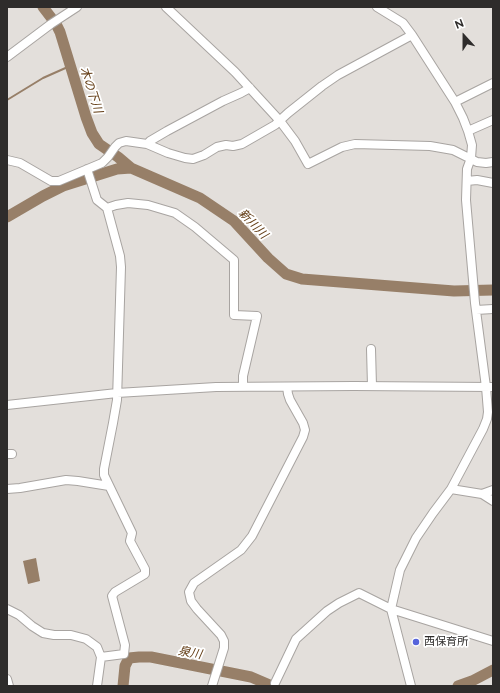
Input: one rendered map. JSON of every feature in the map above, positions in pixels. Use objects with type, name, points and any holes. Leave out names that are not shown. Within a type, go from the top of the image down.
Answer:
[{"type":"street","points":[[7,57],[77,7]]},
{"type":"street","points":[[166,7],[236,72],[280,121],[295,141],[308,164],[342,147],[355,144],[430,146],[453,150],[477,162],[493,162]]},
{"type":"street","points":[[377,7],[404,23],[455,102],[468,131],[472,145],[471,158],[467,170],[466,200],[472,276],[475,307],[490,387],[487,419],[483,429],[451,489],[416,538],[400,570],[391,609],[411,686]]},
{"type":"street","points":[[7,160],[20,164],[51,181],[59,181],[88,171],[102,163],[114,147],[119,143],[126,141],[147,144],[168,153],[194,159],[217,147],[242,144],[275,125],[322,86],[338,75],[412,35]]},
{"type":"street","points":[[455,102],[493,83]]},
{"type":"street","points":[[147,144],[167,131],[250,88]]},
{"type":"street","points":[[468,131],[493,120]]},
{"type":"street","points":[[88,171],[97,200],[107,208],[120,256],[121,267],[117,400],[104,476],[132,534],[130,541],[145,569],[145,574],[115,592],[112,596],[125,646],[124,654],[101,657]]},
{"type":"street","points":[[467,181],[477,180],[493,183]]},
{"type":"street","points":[[107,208],[128,203],[148,204],[175,213],[195,227],[234,260],[234,315],[257,316],[243,387]]},
{"type":"street","points":[[475,307],[493,309]]},
{"type":"street","points":[[371,349],[372,386]]},
{"type":"street","points":[[7,405],[117,393],[216,387],[490,387]]},
{"type":"street","points":[[212,686],[224,648],[224,641],[221,634],[191,602],[189,592],[194,583],[241,550],[252,536],[303,438],[305,430],[303,423],[290,400],[288,387]]},
{"type":"street","points":[[7,489],[66,480],[109,486]]},
{"type":"street","points":[[451,489],[482,494],[493,501]]},
{"type":"street","points":[[482,494],[493,490]]},
{"type":"street","points":[[275,683],[296,640],[327,611],[359,593],[391,609],[493,641]]},
{"type":"street","points":[[7,609],[19,615],[43,633],[54,635],[71,635],[86,639],[97,647],[101,657],[97,686]]},
{"type":"street","points":[[7,679],[9,686]]},
{"type":"shaded area","points":[[36,558],[40,581],[28,584],[23,561]]},
{"type":"waterway","name":"木の下川","points":[[43,7],[60,32],[92,133],[99,144],[131,168]]},
{"type":"waterway","points":[[7,100],[43,78],[70,66]]},
{"type":"waterway","name":"新川川","points":[[7,217],[63,186],[117,169],[131,168],[200,198],[234,221],[268,258],[286,274],[302,279],[454,291],[493,290]]},
{"type":"waterway","name":"泉川","points":[[123,686],[125,666],[129,658],[139,657],[151,657],[251,677],[272,686]]},
{"type":"waterway","name":"泉川","points":[[458,686],[472,681],[493,670]]},
{"type":"place","name":"西保育所","points":[[416,642]]}]
